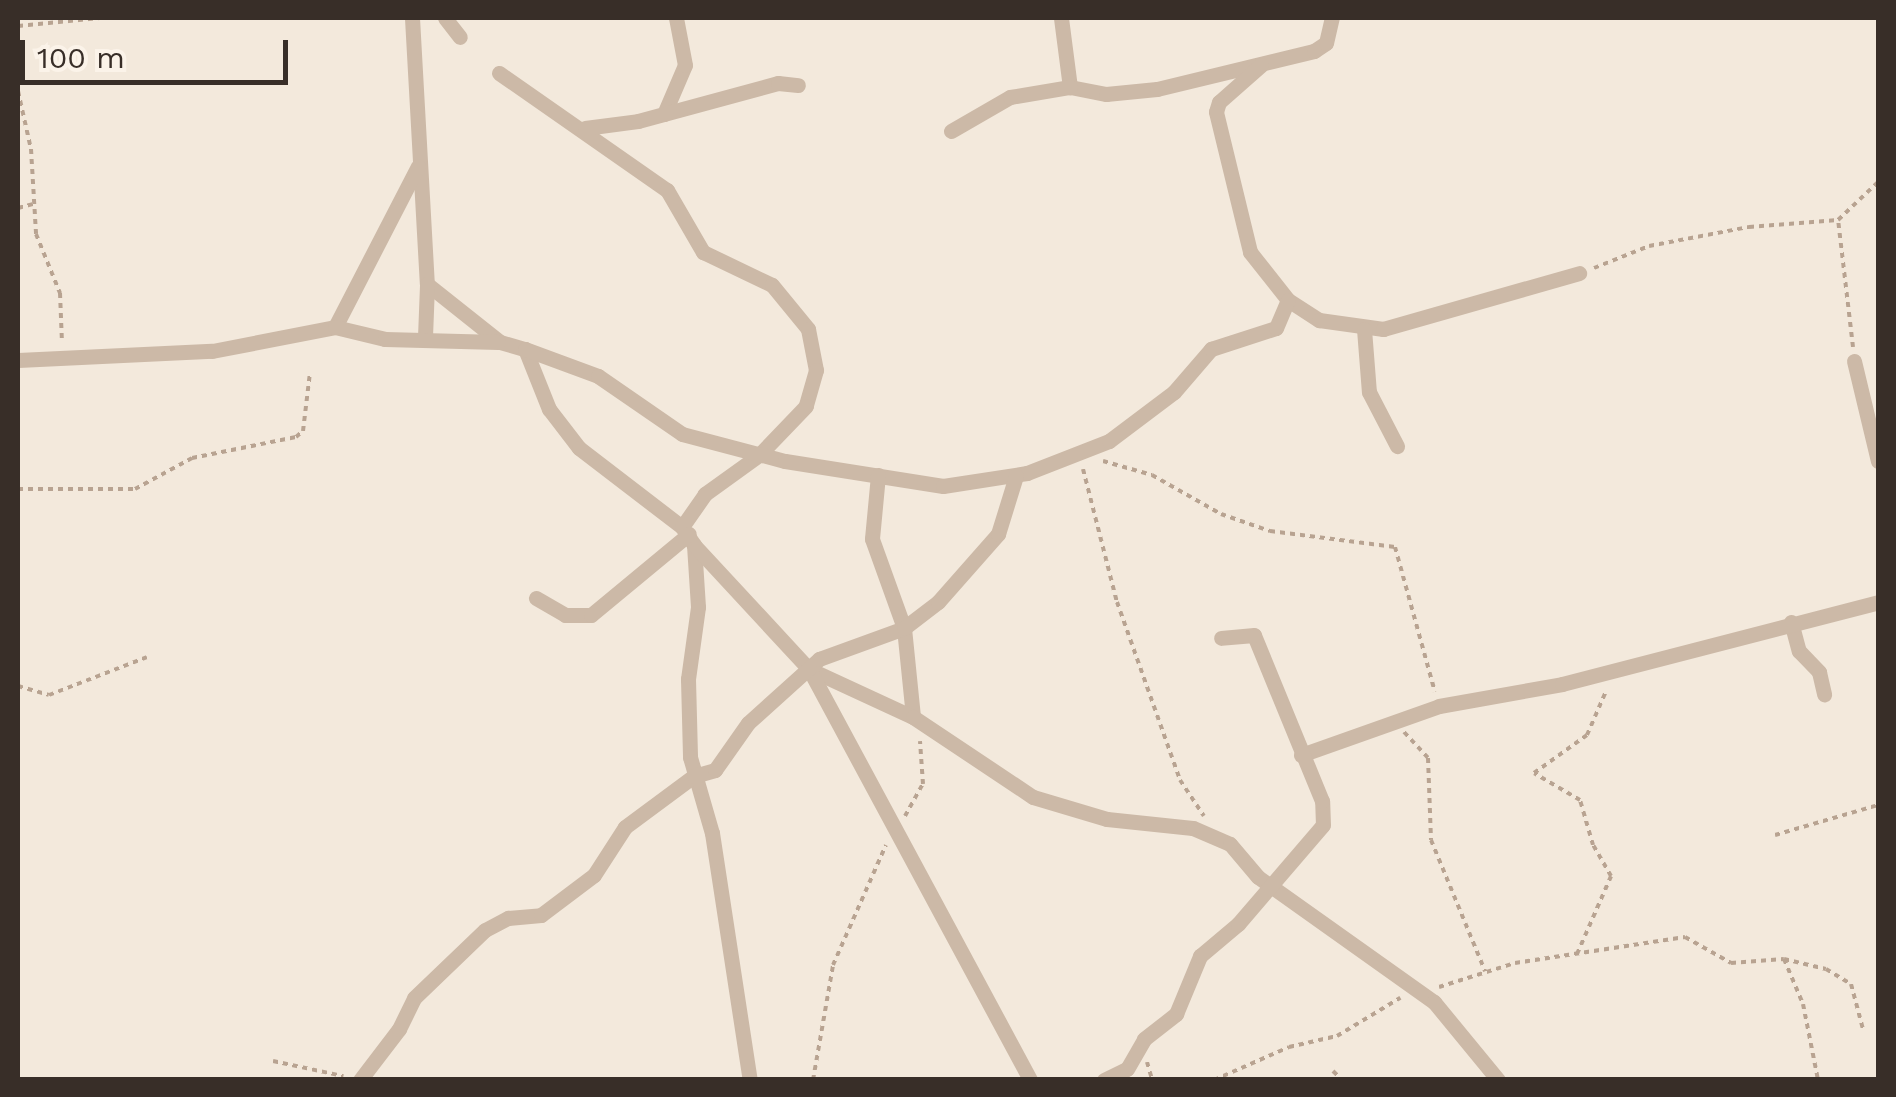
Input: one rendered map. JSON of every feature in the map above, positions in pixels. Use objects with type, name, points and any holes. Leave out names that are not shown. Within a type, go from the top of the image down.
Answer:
[{"type":"street","points":[[412,18],[427,284],[425,337]]},
{"type":"street","points":[[445,18],[460,37]]},
{"type":"street","points":[[664,114],[686,65],[676,18]]},
{"type":"street","points":[[1061,18],[1070,87]]},
{"type":"street","points":[[952,131],[1010,97],[1070,87],[1124,94],[1314,51],[1326,42],[1332,18]]},
{"type":"street","points":[[1261,65],[1219,102],[1216,112],[1250,252],[1288,300],[1319,320],[1364,328],[1403,326],[1579,273]]},
{"type":"street","points":[[499,74],[585,128],[667,190],[703,252],[772,286],[808,329],[814,387],[790,426],[705,494],[688,535],[591,615],[565,615],[536,598]]},
{"type":"street","points":[[585,128],[664,114],[760,87],[798,85]]},
{"type":"street","points":[[335,327],[420,162]]},
{"type":"street","points":[[427,284],[500,342]]},
{"type":"street","points":[[18,360],[61,362],[212,352],[335,327],[384,339],[425,337],[500,342],[598,376],[682,434],[758,455],[943,486],[1016,476],[1078,456],[1163,402],[1211,349],[1276,328],[1288,300]]},
{"type":"street","points":[[1364,328],[1369,392],[1397,446]]},
{"type":"street","points":[[525,349],[549,409],[579,448],[688,535],[809,669],[898,828],[1030,1080]]},
{"type":"street","points":[[1854,360],[1878,461]]},
{"type":"street","points":[[878,475],[872,539],[904,628],[912,717]]},
{"type":"street","points":[[360,1080],[400,1029],[414,998],[485,930],[508,918],[540,915],[594,876],[625,827],[694,776],[715,770],[748,723],[809,669],[904,628],[938,602],[998,534],[1016,476]]},
{"type":"street","points":[[688,535],[698,606],[686,712],[694,776],[712,833],[750,1080]]},
{"type":"street","points":[[1301,754],[1439,706],[1611,672],[1878,602]]},
{"type":"street","points":[[1791,622],[1799,652],[1818,672],[1824,694]]},
{"type":"street","points":[[1104,1080],[1127,1069],[1144,1039],[1176,1014],[1200,956],[1323,825],[1322,801],[1254,635],[1221,638]]},
{"type":"street","points":[[809,669],[912,717],[1045,802],[1217,837],[1269,886],[1446,1013],[1498,1080]]},
{"type":"path","points":[[18,26],[100,18]]},
{"type":"path","points":[[18,91],[31,149],[38,243],[50,256],[60,294],[61,362]]},
{"type":"path","points":[[1579,273],[1650,246],[1749,227],[1838,220],[1878,182]]},
{"type":"path","points":[[18,208],[33,204]]},
{"type":"path","points":[[1838,220],[1854,360]]},
{"type":"path","points":[[18,489],[135,489],[192,458],[296,436],[304,431],[310,372]]},
{"type":"path","points":[[1078,456],[1102,528],[1112,584],[1174,765],[1217,837]]},
{"type":"path","points":[[1105,462],[1152,475],[1221,514],[1270,531],[1395,547],[1439,706]]},
{"type":"path","points":[[18,686],[49,695],[147,656]]},
{"type":"path","points":[[1577,954],[1611,876],[1580,800],[1534,772],[1588,735],[1611,672]]},
{"type":"path","points":[[812,1080],[832,965],[898,828],[917,800],[925,770],[912,717]]},
{"type":"path","points":[[1402,718],[1406,737],[1428,758],[1431,840],[1485,972]]},
{"type":"path","points":[[1776,835],[1878,806]]},
{"type":"path","points":[[1214,1080],[1289,1048],[1337,1036],[1416,991],[1485,972],[1681,937],[1731,963],[1784,959],[1848,981],[1862,1029]]},
{"type":"path","points":[[1784,959],[1803,1004],[1818,1080]]},
{"type":"path","points":[[272,1061],[352,1080]]},
{"type":"path","points":[[1334,1072],[1342,1080]]}]
